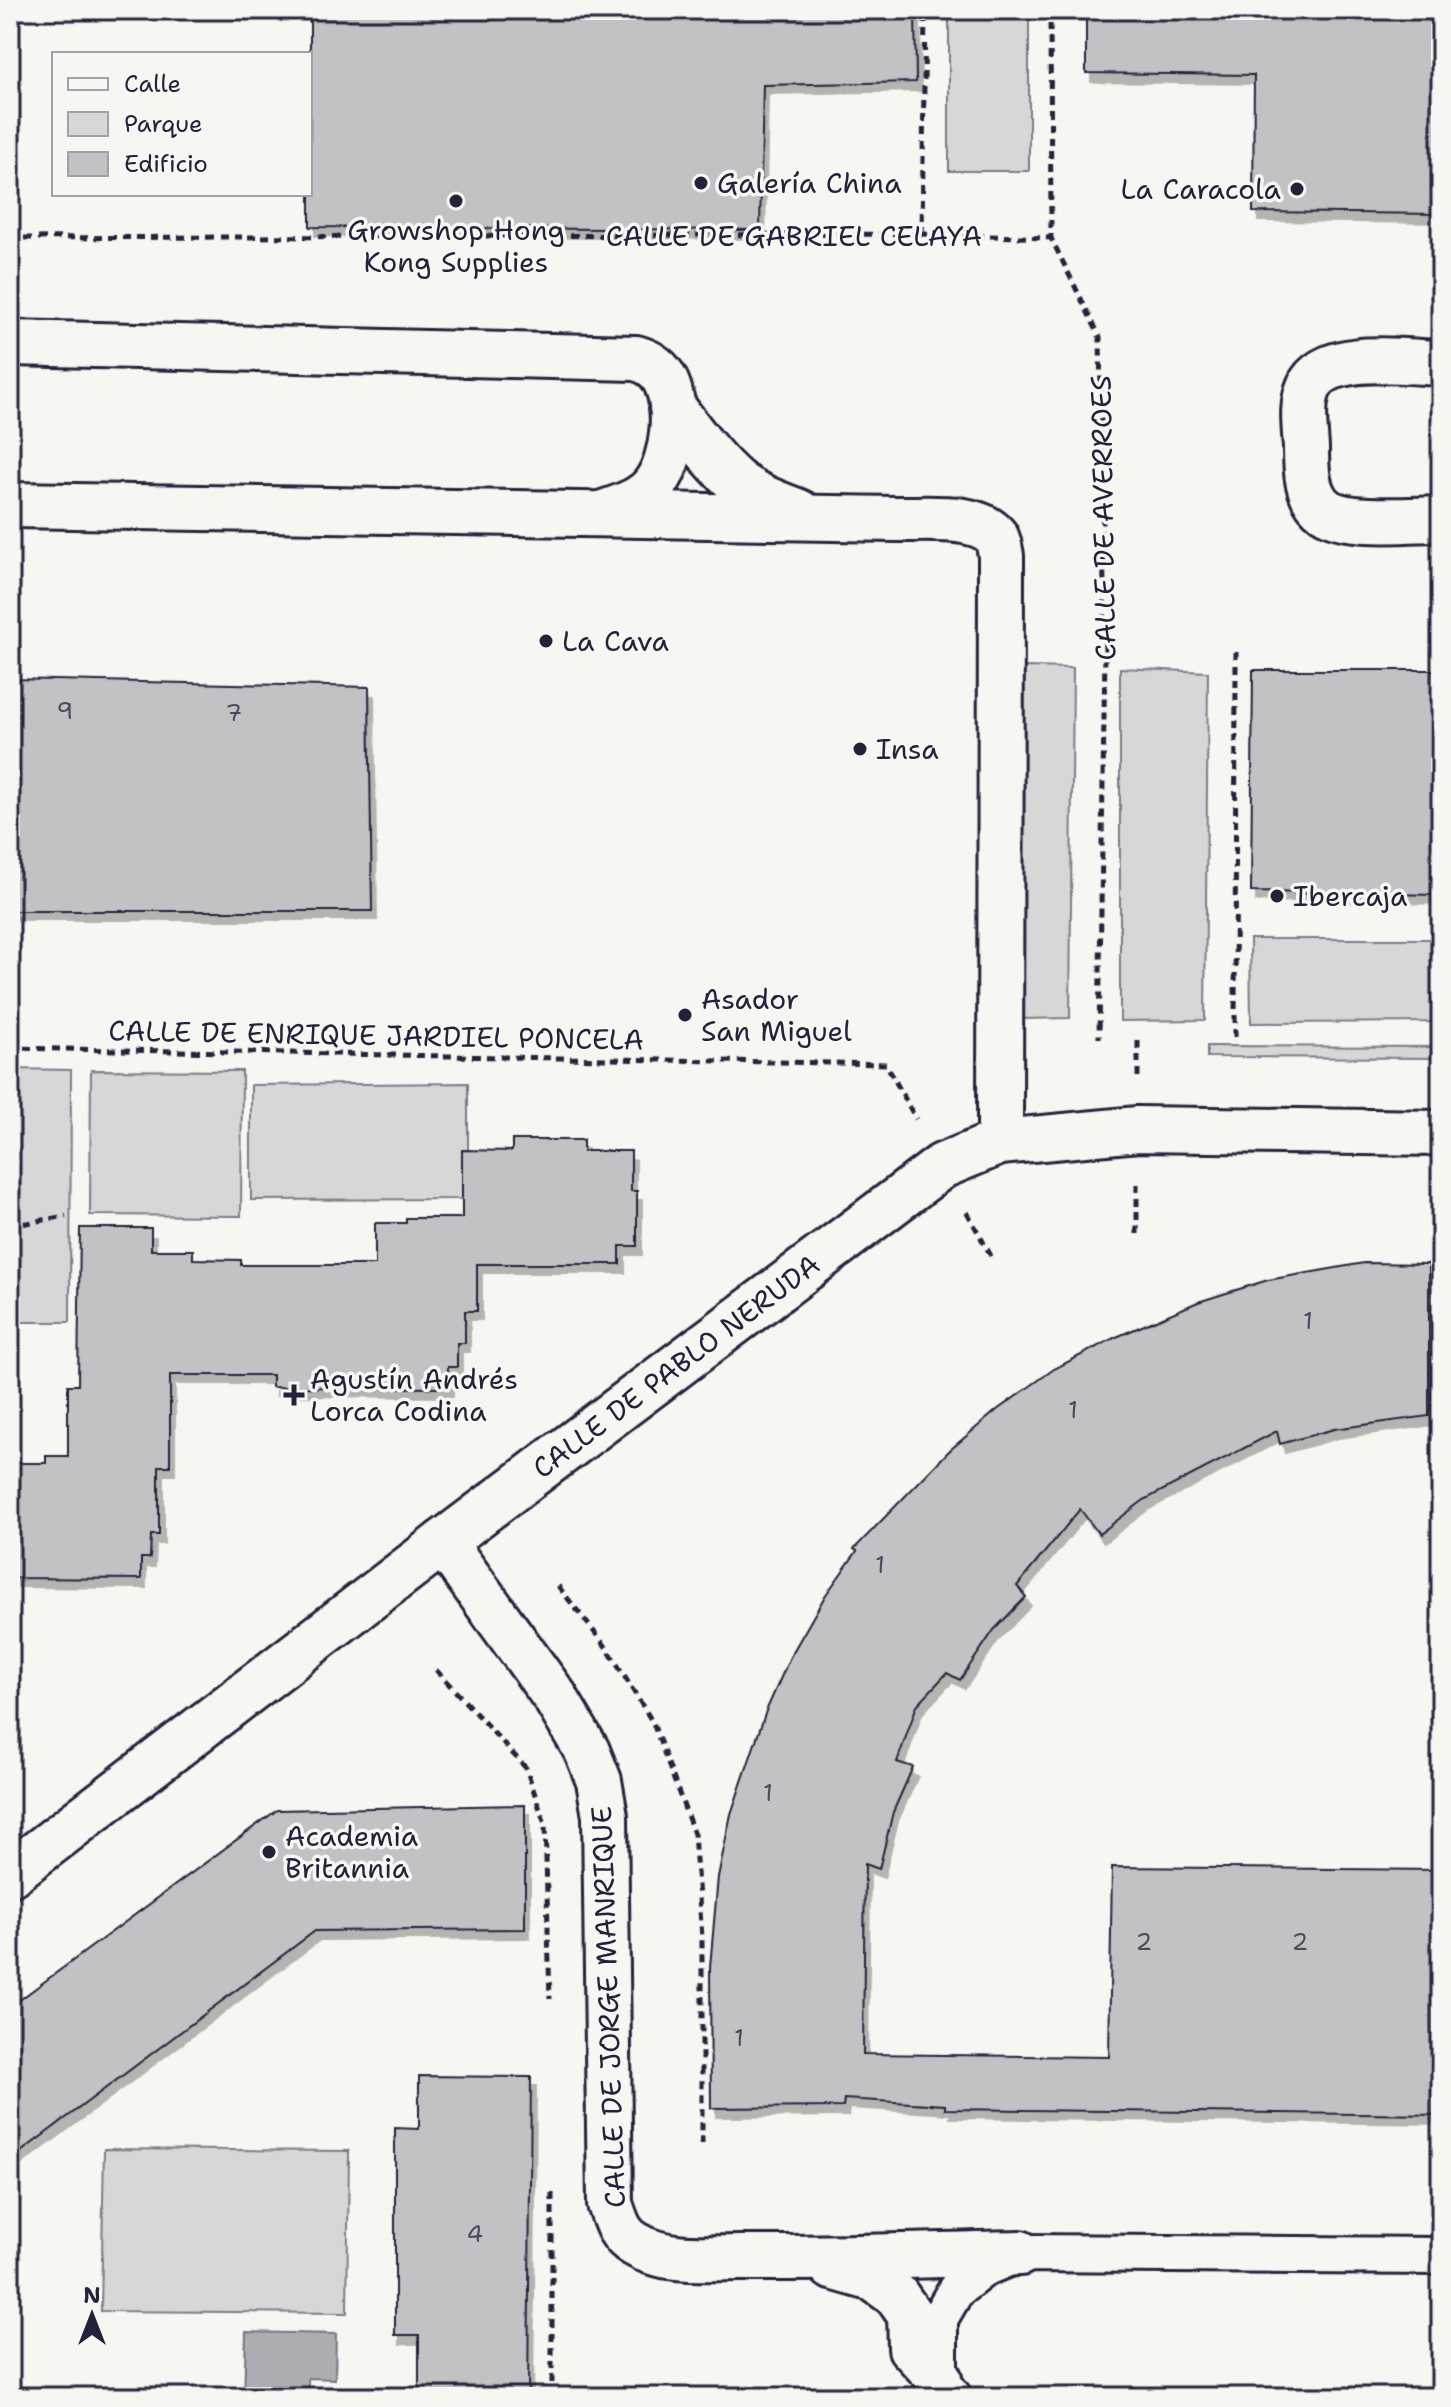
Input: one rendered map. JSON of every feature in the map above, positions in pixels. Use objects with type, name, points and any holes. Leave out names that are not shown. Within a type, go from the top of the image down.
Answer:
[{"type":"street","points":[[10,343],[636,358],[650,362],[662,374],[672,406],[713,458],[739,483],[812,518]]},
{"type":"street","points":[[1441,363],[1344,361],[1323,369],[1309,386],[1305,410],[1306,475],[1312,494],[1324,509],[1355,518],[1441,519]]},
{"type":"street","points":[[595,516],[637,500],[655,485],[665,465],[672,406]]},
{"type":"street","points":[[10,505],[968,521],[984,526],[997,539],[1001,556],[1000,1142]]},
{"type":"street","name":"CALLE DE PABLO NERUDA","points":[[10,1874],[443,1542],[942,1166],[1000,1142],[1138,1129],[1441,1133]]},
{"type":"street","name":"CALLE DE JORGE MANRIQUE","points":[[443,1542],[555,1697],[587,1751],[599,1781],[605,1816],[610,2204],[619,2232],[635,2245],[659,2254],[803,2258]]},
{"type":"street","points":[[803,2258],[1020,2253]]},
{"type":"street","points":[[803,2258],[874,2279],[896,2295],[910,2315],[911,2348],[946,2388]]},
{"type":"lane","points":[[946,2388],[939,2319],[956,2290],[984,2268],[1020,2253],[1441,2256]]},
{"type":"path","points":[[922,234],[925,10]]},
{"type":"path","name":"CALLE DE AVERROES","points":[[1050,10],[1051,238],[1100,337],[1105,652],[1099,1038]]},
{"type":"path","name":"CALLE DE GABRIEL CELAYA","points":[[10,238],[922,234],[1051,238]]},
{"type":"path","points":[[1235,1037],[1236,652]]},
{"type":"path","name":"CALLE DE ENRIQUE JARDIEL PONCELA","points":[[10,1048],[886,1064]]},
{"type":"path","points":[[10,1226],[66,1216]]},
{"type":"path","points":[[558,1586],[607,1648],[653,1723],[694,1834],[702,1937],[702,2144]]},
{"type":"path","name":"CALLE DE JORGE MANRIQUE","points":[[436,1670],[526,1768],[545,1824],[550,2007]]},
{"type":"path","points":[[552,2178],[552,2397]]},
{"type":"green space","points":[[949,10],[1029,10],[1029,171],[949,171]]},
{"type":"green space","points":[[1023,667],[1073,668],[1070,1018],[1021,1019]]},
{"type":"green space","points":[[1120,668],[1208,672],[1205,1020],[1120,1021]]},
{"type":"green space","points":[[1250,939],[1441,939],[1441,1022],[1251,1023]]},
{"type":"green space","points":[[1207,1046],[1441,1047],[1441,1058],[1207,1057]]},
{"type":"green space","points":[[10,1069],[71,1070],[70,1322],[10,1322]]},
{"type":"green space","points":[[91,1070],[242,1071],[241,1216],[90,1215]]},
{"type":"green space","points":[[468,1083],[468,1199],[251,1200],[251,1085]]},
{"type":"green space","points":[[104,2149],[349,2151],[347,2313],[101,2311]]},
{"type":"shaded area","points":[[246,2332],[336,2334],[335,2379],[308,2378],[308,2397],[244,2397]]},
{"type":"building","points":[[310,10],[915,10],[916,82],[763,85],[760,230],[310,227]]},
{"type":"building","points":[[1086,10],[1441,10],[1441,214],[1253,212],[1254,75],[1086,73]]},
{"type":"building","points":[[1253,670],[1441,670],[1441,895],[1251,892]]},
{"type":"building","points":[[10,679],[369,687],[372,911],[10,911]]},
{"type":"building","points":[[512,1140],[583,1140],[583,1151],[631,1151],[631,1191],[637,1191],[637,1246],[620,1246],[620,1264],[477,1264],[477,1311],[465,1311],[465,1343],[457,1343],[457,1367],[448,1367],[448,1388],[272,1387],[272,1375],[170,1375],[170,1466],[159,1466],[159,1535],[151,1535],[150,1558],[141,1558],[141,1579],[10,1578],[10,1463],[46,1463],[46,1456],[68,1456],[68,1385],[78,1385],[80,1228],[151,1228],[151,1250],[193,1250],[193,1259],[241,1260],[241,1265],[375,1265],[375,1223],[406,1223],[406,1218],[462,1218],[462,1150],[512,1151]]},
{"type":"building","points":[[1364,1263],[1429,1264],[1429,1416],[1334,1429],[1280,1444],[1277,1431],[1144,1500],[1099,1534],[1080,1509],[1017,1586],[1026,1597],[994,1630],[960,1680],[947,1673],[917,1705],[897,1762],[913,1767],[893,1812],[879,1869],[865,1864],[863,2054],[1109,2057],[1112,1867],[1441,1870],[1441,2115],[945,2109],[945,2105],[844,2099],[843,2107],[711,2108],[710,1967],[718,1877],[731,1814],[766,1711],[790,1657],[825,1596],[857,1551],[854,1549],[950,1450],[997,1410],[1054,1369],[1114,1338],[1198,1302],[1268,1280]]},
{"type":"building","points":[[525,1805],[525,1929],[315,1931],[10,2160],[10,2007],[277,1810]]},
{"type":"building","points":[[419,2076],[531,2077],[528,2396],[419,2395],[419,2335],[395,2335],[395,2128],[419,2129]]},
{"type":"place","name":"Galería China","points":[[701,183]]},
{"type":"place","name":"La Caracola","points":[[1297,189]]},
{"type":"place","name":"Growshop Hong Kong Supplies","points":[[456,201]]},
{"type":"place","name":"La Cava","points":[[546,641]]},
{"type":"place","name":"Insa","points":[[860,749]]},
{"type":"place","name":"Ibercaja","points":[[1277,896]]},
{"type":"place","name":"Asador San Miguel","points":[[685,1015]]},
{"type":"place","name":"Agustín Andrés Lorca Codina","points":[[294,1395]]},
{"type":"place","name":"Academia Britannia","points":[[269,1852]]}]
